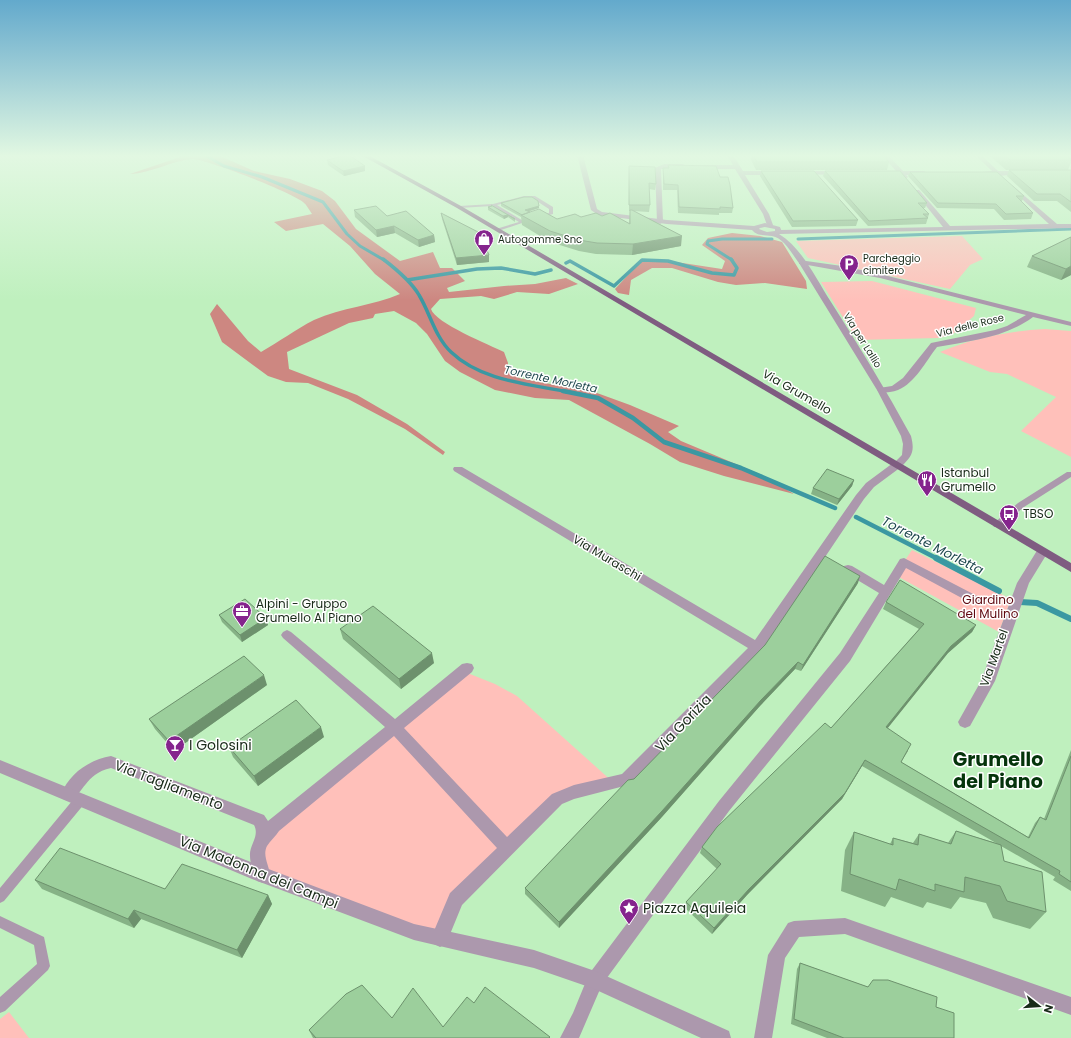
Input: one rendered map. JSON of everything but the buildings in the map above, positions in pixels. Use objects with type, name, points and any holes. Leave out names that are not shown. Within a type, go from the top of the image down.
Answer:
[{"type":"main road","name":"Via Grumello","points":[[452,203],[1071,568]]},
{"type":"street","points":[[592,203],[594,210],[607,216],[660,222],[755,228],[761,225],[770,225],[760,203]]},
{"type":"street","points":[[659,203],[660,222]]},
{"type":"street","points":[[928,203],[949,229]]},
{"type":"street","points":[[1030,203],[1055,226]]},
{"type":"street","points":[[859,223],[866,231]]},
{"type":"street","name":"Via per Lallio","points":[[770,225],[778,228],[776,233],[786,242],[802,262],[882,390],[906,436],[908,444],[907,456],[897,465]]},
{"type":"street","points":[[755,228],[755,230],[760,233],[776,233],[1071,226]]},
{"type":"street","name":"Via delle Rose","points":[[802,262],[880,276],[1071,324]]},
{"type":"street","name":"Via delle Rose","points":[[882,390],[894,388],[899,384],[915,370],[934,345],[1000,331],[1024,321],[1031,315]]},
{"type":"street","name":"Via Gorizia","points":[[440,938],[456,899],[557,799],[568,793],[627,779],[757,647],[860,497],[870,485],[897,465]]},
{"type":"street","name":"Via Muraschi","points":[[458,469],[757,647]]},
{"type":"street","name":"Via Martel","points":[[966,722],[988,682],[1015,599],[1033,563],[1042,552]]},
{"type":"street","points":[[820,554],[885,591]]},
{"type":"street","points":[[568,1038],[579,1019],[595,980],[724,806],[845,657],[904,562],[975,600]]},
{"type":"street","points":[[287,635],[395,727],[507,848]]},
{"type":"street","name":"Via Tagliamento","points":[[263,875],[258,860],[258,850],[263,839],[274,826],[467,668]]},
{"type":"street","name":"Via Tagliamento","points":[[74,797],[90,769],[111,762],[259,820],[264,828],[263,839]]},
{"type":"street","name":"Via Madonna dei Campi","points":[[0,766],[263,875],[414,932],[440,938]]},
{"type":"street","points":[[763,1038],[777,955],[794,929],[845,926],[1071,1006]]},
{"type":"street","points":[[440,938],[534,959],[595,980],[722,1038]]},
{"type":"lane","points":[[459,207],[499,203]]},
{"type":"lane","points":[[537,218],[550,214],[551,208],[544,203]]},
{"type":"lane","points":[[493,205],[523,222]]},
{"type":"lane","points":[[498,230],[530,220]]},
{"type":"lane","points":[[997,525],[1021,505],[1070,474]]},
{"type":"lane","points":[[0,897],[74,797]]},
{"type":"lane","points":[[0,922],[40,941],[44,966],[0,1006]]},
{"type":"green space","points":[[962,236],[983,259],[970,265],[950,289],[808,258],[796,241]]},
{"type":"green space","points":[[872,281],[976,308],[974,316],[953,334],[938,338],[857,340],[821,282]]},
{"type":"green space","points":[[1045,329],[1071,331],[1071,457],[1021,431],[1056,397],[1007,374],[990,372],[940,352],[991,336],[1018,331]]},
{"type":"green space","name":"Giardino del Mulino","points":[[912,550],[1011,599],[999,632],[895,575]]},
{"type":"green space","points":[[460,670],[495,684],[517,696],[614,783],[568,793],[456,899],[440,938],[263,875],[263,839]]},
{"type":"green space","points":[[9,1012],[29,1038],[0,1038],[0,1019]]},
{"type":"shaded area","points":[[304,203],[337,203],[356,229],[400,261],[433,252],[440,268],[452,268],[465,281],[447,288],[449,292],[535,284],[566,278],[578,284],[549,294],[517,292],[494,299],[481,296],[440,299],[431,309],[442,321],[452,327],[504,352],[508,363],[508,371],[519,378],[597,393],[630,405],[679,426],[668,432],[681,441],[762,475],[794,494],[724,476],[680,462],[569,400],[535,398],[495,390],[460,372],[445,361],[427,334],[416,323],[394,311],[375,314],[373,318],[349,323],[287,352],[289,369],[357,395],[407,424],[445,452],[443,455],[405,429],[348,399],[308,383],[286,382],[268,376],[222,342],[210,314],[217,304],[248,341],[261,352],[314,320],[335,312],[400,294],[375,274],[350,246],[323,224],[286,231],[274,222],[312,214]]},
{"type":"shaded area","points":[[732,233],[760,236],[782,242],[806,281],[807,289],[765,283],[736,285],[718,282],[672,268],[652,268],[631,280],[629,295],[618,293],[615,289],[642,260],[663,260],[722,269],[725,261],[702,245],[708,238]]},
{"type":"waterway","name":"Torrente Morletta","points":[[324,203],[347,234],[360,246],[384,260]]},
{"type":"waterway","points":[[798,239],[1071,229]]},
{"type":"waterway","points":[[731,260],[707,244],[708,241],[722,239],[772,239]]},
{"type":"waterway","name":"Torrente Morletta","points":[[383,259],[408,280]]},
{"type":"waterway","points":[[566,263],[570,261],[614,286],[642,260],[668,261],[712,273],[734,275],[737,268],[731,260]]},
{"type":"waterway","points":[[408,280],[477,269],[501,268],[535,274],[551,270]]},
{"type":"waterway","name":"Torrente Morletta","points":[[408,280],[423,302],[433,325],[445,346],[463,362],[476,369],[506,380],[568,392]]},
{"type":"waterway","name":"Torrente Morletta","points":[[563,391],[568,392]]},
{"type":"waterway","name":"Torrente Morletta","points":[[568,392],[598,398],[633,418],[664,442],[741,468],[835,508]]},
{"type":"waterway","name":"Torrente Morletta","points":[[856,517],[938,559]]},
{"type":"waterway","name":"Torrente Morletta","points":[[936,558],[999,591]]},
{"type":"waterway","name":"Torrente Morletta","points":[[1020,602],[1037,603],[1071,619]]},
{"type":"place","name":"Autogomme Snc","points":[[484,256]]},
{"type":"place","name":"Parcheggio cimitero","points":[[849,281]]},
{"type":"place","name":"Istanbul Grumello","points":[[927,497]]},
{"type":"place","name":"TBSO","points":[[1009,531]]},
{"type":"place","name":"Alpini - Gruppo Grumello Al Piano","points":[[242,628]]},
{"type":"place","name":"I Golosini","points":[[175,762]]},
{"type":"place","name":"Piazza Aquileia","points":[[629,925]]},
{"type":"district","name":"Grumello del Piano","points":[[998,770]]}]
